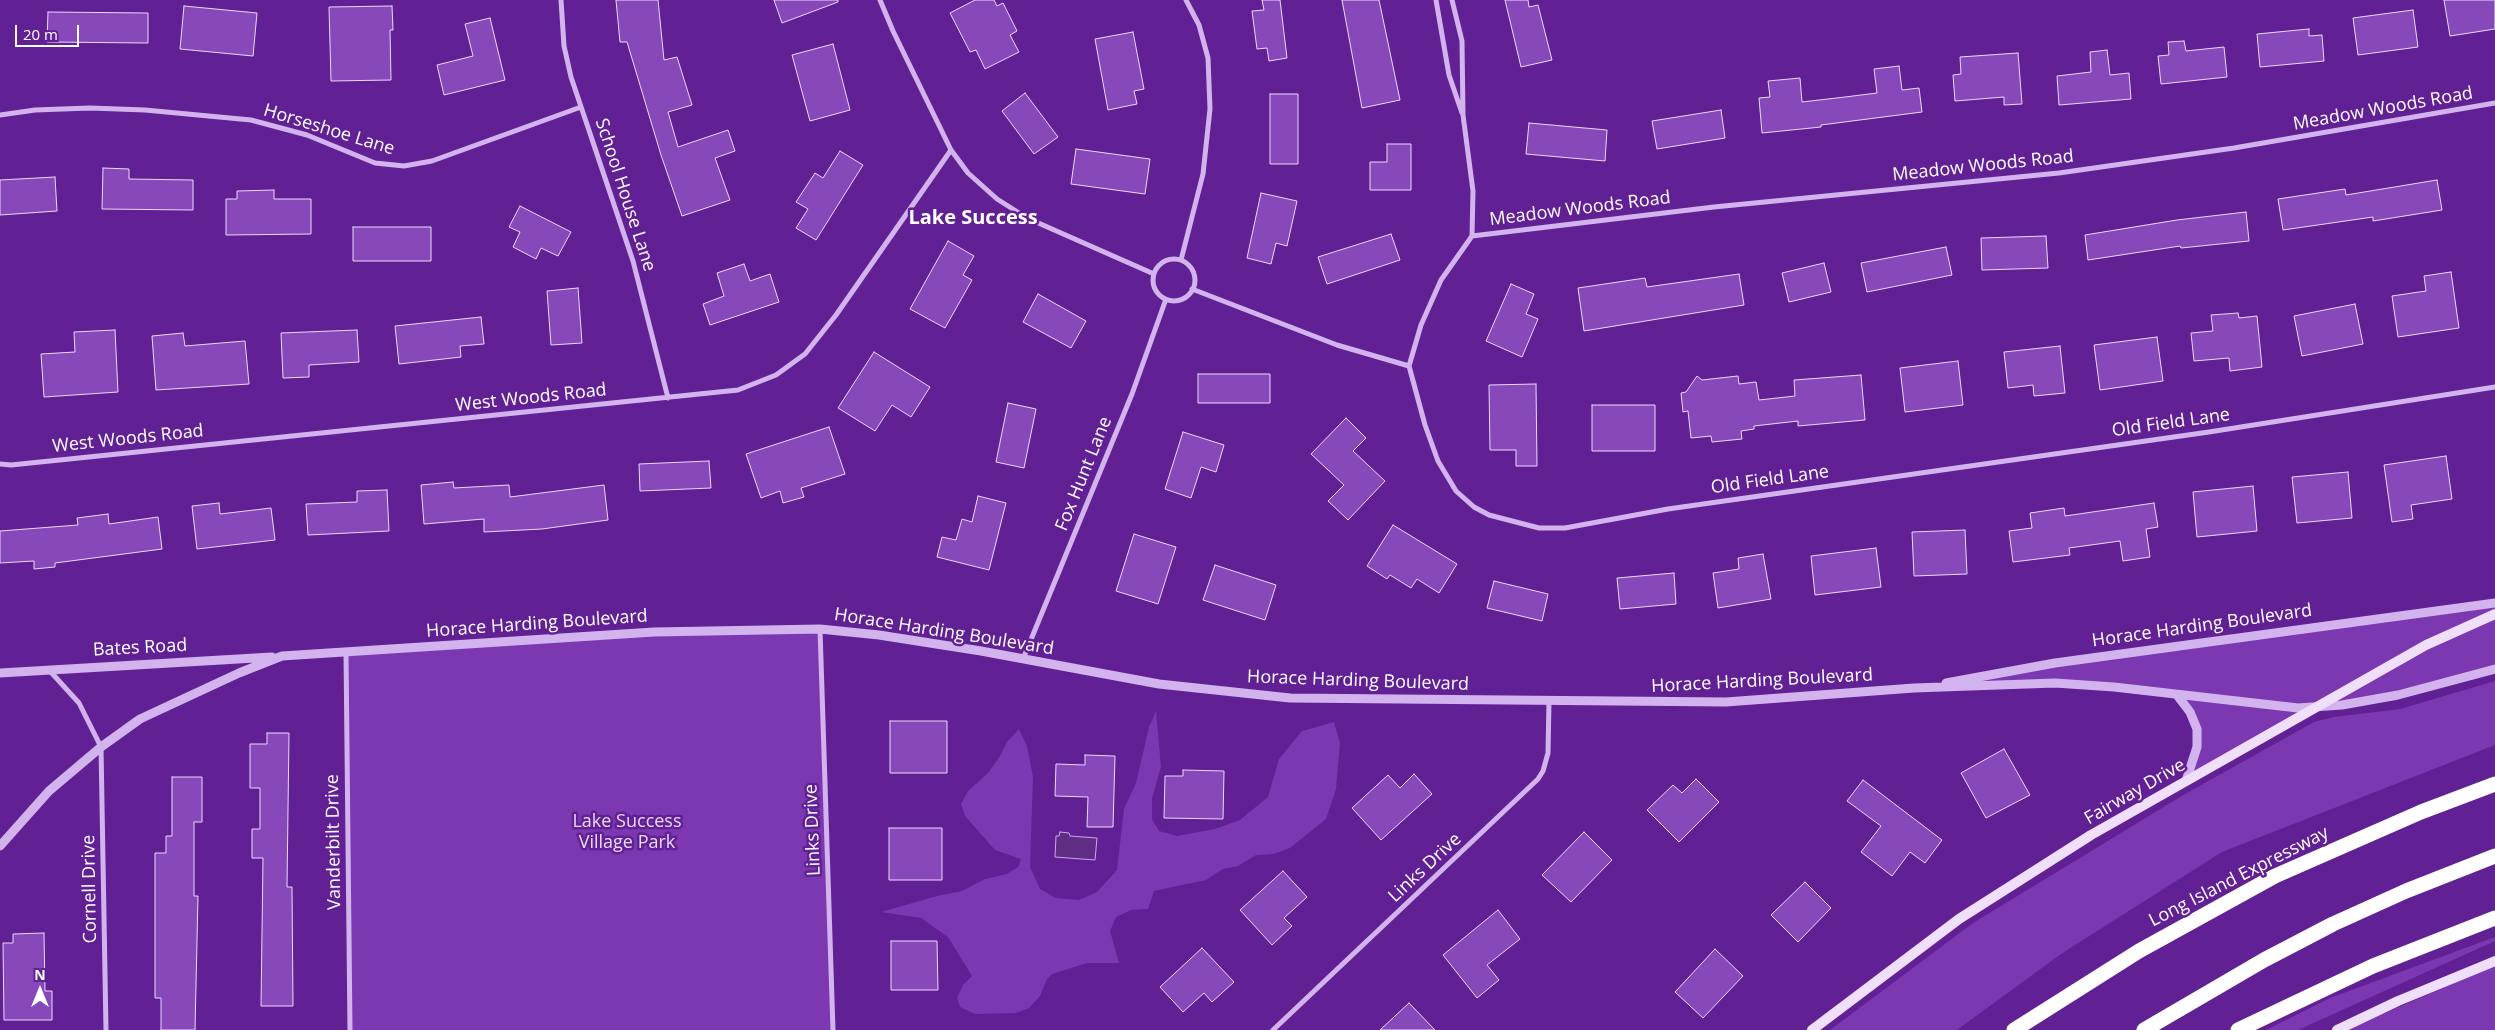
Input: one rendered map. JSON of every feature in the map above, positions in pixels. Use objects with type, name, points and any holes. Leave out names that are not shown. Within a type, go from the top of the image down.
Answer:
[{"type":"highway","name":"Long Island Expressway","points":[[2014,1030],[2139,951],[2275,876],[2412,816],[2495,784]]},
{"type":"highway","points":[[2144,1030],[2264,960],[2334,924],[2406,891],[2495,856]]},
{"type":"highway","points":[[2238,1030],[2373,966],[2495,918]]},
{"type":"main road","name":"Fairway Drive","points":[[1812,1030],[1959,920],[2091,835],[2426,645],[2495,614]]},
{"type":"main road","points":[[2337,1030],[2398,1001],[2495,961]]},
{"type":"street","name":"School House Lane","points":[[561,0],[564,46],[581,106],[633,261],[668,398]]},
{"type":"street","points":[[880,0],[893,32],[951,150],[968,173],[997,199],[1027,218],[1154,274]]},
{"type":"street","points":[[1181,260],[1190,235],[1203,174],[1210,109],[1208,58],[1199,25],[1186,0]]},
{"type":"street","points":[[1436,0],[1448,74],[1463,115]]},
{"type":"street","points":[[1192,289],[1337,345],[1409,366],[1422,324],[1441,280],[1472,236],[1473,191],[1463,115],[1462,41],[1452,0]]},
{"type":"street","name":"Meadow Woods Road","points":[[1472,236],[1714,207],[2059,173],[2234,148],[2495,103]]},
{"type":"street","name":"Horseshoe Lane","points":[[0,114],[35,110],[90,108],[145,110],[251,120],[307,135],[375,163],[404,166],[432,161],[581,106]]},
{"type":"street","name":"West Woods Road","points":[[0,464],[11,465],[738,390],[776,375],[805,354],[836,315],[951,150]]},
{"type":"street","points":[[1175,259],[1181,260],[1192,269],[1195,282],[1184,298],[1178,300],[1166,298],[1161,295],[1154,285],[1154,274],[1162,263],[1175,259]]},
{"type":"street","name":"Fox Hunt Lane","points":[[1023,659],[1132,394],[1166,298]]},
{"type":"street","name":"Old Field Lane","points":[[1409,366],[1430,443],[1442,469],[1456,491],[1474,507],[1489,515],[1522,526],[1546,528],[1565,528],[1651,512],[1833,484],[2199,433],[2495,387]]},
{"type":"street","name":"Horace Harding Boulevard","points":[[1914,688],[2055,663],[2495,603]]},
{"type":"street","name":"Horace Harding Boulevard","points":[[0,846],[49,792],[101,747],[140,718],[231,676],[282,656],[654,632],[820,629],[879,635],[1159,684],[1290,698],[1549,702],[1736,702],[1914,688],[2055,683],[2178,695],[2280,708],[2316,707],[2398,695],[2495,669]]},
{"type":"street","name":"Links Drive","points":[[820,629],[834,1030]]},
{"type":"street","name":"Vanderbilt Drive","points":[[346,653],[350,1030]]},
{"type":"street","name":"Bates Road","points":[[0,673],[282,656]]},
{"type":"street","points":[[48,670],[79,703],[101,747]]},
{"type":"street","points":[[2178,695],[2190,712],[2198,729],[2197,747],[2186,782]]},
{"type":"street","name":"Links Drive","points":[[1273,1030],[1538,779],[1543,771],[1548,753],[1549,702]]},
{"type":"street","name":"Cornell Drive","points":[[101,747],[106,1030]]},
{"type":"green space","points":[[2495,603],[2495,669],[2429,688],[2316,707],[2186,781],[2198,738],[2177,695],[2114,687],[1914,688],[2055,663]]},
{"type":"green space","name":"Lake Success Village Park","points":[[820,629],[833,1030],[350,1030],[346,652],[654,632]]},
{"type":"green space","points":[[2495,681],[2495,745],[2222,852],[2061,954],[1957,1030],[1830,1030],[1973,923],[2185,794],[2314,722],[2334,717],[2400,709]]},
{"type":"green space","points":[[1156,711],[1161,767],[1152,798],[1152,819],[1159,831],[1177,836],[1215,829],[1240,820],[1268,797],[1279,759],[1302,731],[1334,722],[1340,743],[1336,789],[1326,819],[1290,848],[1273,854],[1256,855],[1238,866],[1223,869],[1206,880],[1154,891],[1148,909],[1131,910],[1116,917],[1110,931],[1119,963],[1087,963],[1052,974],[1047,979],[1040,996],[1029,1008],[1016,1013],[975,1014],[960,1007],[957,998],[963,985],[972,976],[948,937],[921,918],[881,912],[962,891],[985,879],[1007,874],[1018,867],[1021,859],[995,850],[965,816],[961,804],[968,791],[988,773],[1007,742],[1019,729],[1027,746],[1033,777],[1030,867],[1040,889],[1056,898],[1079,900],[1097,892],[1117,870],[1124,809],[1136,783],[1149,727]]},
{"type":"green space","points":[[2495,937],[2495,941],[2298,1030],[2266,1030],[2330,998]]},
{"type":"green space","points":[[2495,966],[2495,1030],[2348,1030],[2359,1024]]},
{"type":"shaded area","points":[[1060,832],[1069,833],[1070,836],[1097,838],[1095,860],[1055,857],[1056,836],[1059,836]]},
{"type":"building","points":[[616,0],[658,0],[664,60],[677,57],[692,105],[668,112],[678,147],[728,130],[735,151],[715,158],[730,200],[682,216],[661,155],[627,42],[620,42]]},
{"type":"building","points":[[774,0],[838,0],[838,2],[782,23]]},
{"type":"building","points":[[975,0],[994,0],[997,6],[1003,3],[1017,31],[1010,35],[1019,52],[985,69],[976,50],[970,52],[950,13]]},
{"type":"building","points":[[1262,0],[1280,0],[1287,58],[1269,61],[1267,48],[1257,49],[1252,11],[1264,10]]},
{"type":"building","points":[[1342,0],[1379,0],[1400,100],[1362,108]]},
{"type":"building","points":[[1505,0],[1528,0],[1529,7],[1538,5],[1552,60],[1521,67]]},
{"type":"building","points":[[2444,0],[2495,0],[2495,29],[2450,36]]},
{"type":"building","points":[[184,6],[257,13],[253,56],[180,49]]},
{"type":"building","points":[[392,6],[393,30],[390,30],[391,80],[331,81],[329,7]]},
{"type":"building","points":[[2413,10],[2418,47],[2358,55],[2353,18]]},
{"type":"building","points":[[48,12],[148,13],[148,43],[47,42]]},
{"type":"building","points":[[490,18],[505,80],[444,95],[437,65],[473,56],[465,24]]},
{"type":"building","points":[[2309,29],[2309,36],[2322,35],[2324,61],[2260,67],[2257,34]]},
{"type":"building","points":[[1133,32],[1144,89],[1134,91],[1137,104],[1108,110],[1095,39]]},
{"type":"building","points":[[2184,41],[2186,51],[2224,47],[2227,77],[2161,84],[2158,56],[2169,55],[2168,42]]},
{"type":"building","points":[[833,44],[850,110],[810,121],[792,55]]},
{"type":"building","points":[[2107,50],[2110,75],[2129,73],[2131,99],[2059,105],[2057,76],[2091,72],[2090,52]]},
{"type":"building","points":[[2018,53],[2022,104],[2004,105],[2004,97],[1955,101],[1953,75],[1961,74],[1960,57]]},
{"type":"building","points":[[1899,66],[1902,90],[1919,88],[1922,112],[1821,125],[1821,127],[1762,133],[1759,98],[1770,97],[1768,81],[1800,78],[1802,102],[1877,93],[1874,69]]},
{"type":"building","points":[[1025,93],[1058,137],[1034,154],[1002,111]]},
{"type":"building","points":[[1270,94],[1298,94],[1298,164],[1270,164]]},
{"type":"building","points":[[1721,110],[1725,138],[1657,149],[1652,121]]},
{"type":"building","points":[[1529,123],[1607,130],[1605,161],[1526,154]]},
{"type":"building","points":[[1387,144],[1411,144],[1411,190],[1370,190],[1370,162],[1387,162]]},
{"type":"building","points":[[1076,149],[1150,159],[1145,194],[1071,184]]},
{"type":"building","points":[[840,151],[863,165],[816,240],[796,228],[808,209],[796,202],[815,173],[823,178]]},
{"type":"building","points":[[103,168],[129,169],[129,179],[193,180],[193,210],[102,209]]},
{"type":"building","points":[[55,177],[57,211],[0,215],[0,180]]},
{"type":"building","points":[[2437,180],[2442,210],[2373,221],[2373,217],[2283,230],[2278,199],[2345,189],[2346,195]]},
{"type":"building","points":[[274,190],[274,199],[311,199],[311,234],[226,235],[226,199],[237,199],[237,191]]},
{"type":"building","points":[[1261,193],[1297,201],[1287,246],[1276,243],[1271,264],[1247,258]]},
{"type":"building","points":[[520,206],[571,232],[558,256],[541,248],[536,259],[513,247],[520,232],[509,227]]},
{"type":"building","points":[[2246,212],[2249,241],[2181,248],[2180,246],[2088,260],[2085,235],[2177,220]]},
{"type":"building","points":[[353,227],[431,227],[431,261],[353,261]]},
{"type":"building","points":[[1391,234],[1400,260],[1327,284],[1318,257]]},
{"type":"building","points":[[2046,236],[2048,268],[1982,270],[1981,238]]},
{"type":"building","points":[[948,241],[974,256],[963,275],[972,280],[945,328],[910,309]]},
{"type":"building","points":[[1946,247],[1952,275],[1867,292],[1861,263]]},
{"type":"building","points":[[1824,263],[1831,292],[1789,302],[1782,273]]},
{"type":"building","points":[[744,264],[750,281],[770,274],[779,302],[710,325],[703,304],[724,296],[717,273]]},
{"type":"building","points":[[2451,272],[2459,328],[2398,337],[2392,296],[2426,291],[2424,276]]},
{"type":"building","points":[[1739,274],[1744,305],[1584,331],[1578,288],[1645,278],[1647,287]]},
{"type":"building","points":[[1511,284],[1534,294],[1526,314],[1538,319],[1522,357],[1486,341]]},
{"type":"building","points":[[578,288],[582,343],[551,345],[547,291]]},
{"type":"building","points":[[1038,294],[1086,321],[1071,348],[1023,322]]},
{"type":"building","points":[[2355,304],[2363,344],[2302,356],[2294,316]]},
{"type":"building","points":[[2238,313],[2239,318],[2257,316],[2262,367],[2230,371],[2229,358],[2194,361],[2191,333],[2213,331],[2211,315]]},
{"type":"building","points":[[481,317],[484,344],[460,346],[461,357],[399,364],[395,326]]},
{"type":"building","points":[[115,330],[118,392],[44,397],[41,354],[75,352],[74,332]]},
{"type":"building","points":[[357,330],[359,362],[309,365],[309,377],[283,378],[281,333]]},
{"type":"building","points":[[183,333],[185,346],[245,341],[249,384],[156,390],[152,336]]},
{"type":"building","points":[[2157,337],[2163,381],[2100,390],[2094,345]]},
{"type":"building","points":[[2060,346],[2065,393],[2034,396],[2033,385],[2008,388],[2004,352]]},
{"type":"building","points":[[874,352],[930,387],[911,417],[892,405],[875,431],[838,408]]},
{"type":"building","points":[[1958,361],[1963,405],[1905,412],[1900,368]]},
{"type":"building","points":[[1198,374],[1270,374],[1270,403],[1198,403]]},
{"type":"building","points":[[1861,375],[1865,420],[1798,426],[1798,421],[1754,426],[1754,429],[1741,431],[1742,439],[1712,442],[1711,436],[1691,438],[1688,411],[1683,412],[1681,393],[1686,392],[1697,376],[1702,380],[1738,376],[1739,384],[1756,382],[1759,400],[1795,396],[1794,380]]},
{"type":"building","points":[[1536,384],[1537,466],[1516,466],[1516,450],[1490,450],[1489,385]]},
{"type":"building","points":[[1008,403],[1036,409],[1024,468],[996,462]]},
{"type":"building","points":[[1592,405],[1655,405],[1655,451],[1592,451]]},
{"type":"building","points":[[1346,418],[1366,438],[1353,451],[1385,481],[1348,520],[1328,501],[1344,485],[1311,454]]},
{"type":"building","points":[[829,427],[845,474],[801,488],[804,497],[783,503],[780,491],[761,498],[746,454]]},
{"type":"building","points":[[1183,432],[1224,445],[1216,472],[1201,467],[1191,498],[1165,489]]},
{"type":"building","points":[[2446,456],[2452,499],[2411,505],[2413,519],[2392,522],[2384,465]]},
{"type":"building","points":[[709,461],[711,488],[640,491],[639,464]]},
{"type":"building","points":[[2348,472],[2352,518],[2297,523],[2292,477]]},
{"type":"building","points":[[453,482],[454,488],[509,485],[510,497],[604,485],[608,520],[542,529],[484,532],[484,519],[424,524],[421,485]]},
{"type":"building","points":[[2253,486],[2257,531],[2197,537],[2193,492]]},
{"type":"building","points":[[387,490],[389,531],[308,535],[306,504],[357,502],[357,491]]},
{"type":"building","points":[[978,496],[1006,503],[989,570],[937,557],[942,537],[956,540],[962,519],[972,522]]},
{"type":"building","points":[[219,503],[220,514],[271,508],[275,540],[197,549],[192,506]]},
{"type":"building","points":[[2154,503],[2158,527],[2146,529],[2150,557],[2123,561],[2120,541],[2069,548],[2070,555],[2013,562],[2009,531],[2032,528],[2030,513],[2064,508],[2065,516]]},
{"type":"building","points":[[108,514],[109,524],[158,517],[162,549],[55,563],[55,567],[34,569],[34,561],[0,563],[0,531],[78,525],[77,518]]},
{"type":"building","points":[[1393,525],[1457,564],[1439,593],[1417,579],[1411,588],[1390,575],[1387,579],[1367,566]]},
{"type":"building","points":[[1965,530],[1967,574],[1914,576],[1912,532]]},
{"type":"building","points":[[1134,534],[1176,547],[1158,604],[1116,591]]},
{"type":"building","points":[[1876,548],[1881,587],[1815,595],[1811,556]]},
{"type":"building","points":[[1763,554],[1771,599],[1718,608],[1713,573],[1739,569],[1738,558]]},
{"type":"building","points":[[1215,565],[1276,585],[1265,620],[1203,600]]},
{"type":"building","points":[[1674,573],[1676,604],[1620,609],[1617,578]]},
{"type":"building","points":[[1494,581],[1548,594],[1542,621],[1487,608]]},
{"type":"building","points":[[890,721],[947,721],[947,773],[890,773]]},
{"type":"building","points":[[267,733],[289,733],[287,887],[292,887],[293,1006],[261,1006],[263,858],[252,858],[252,829],[260,829],[260,788],[250,788],[250,744],[267,744]]},
{"type":"building","points":[[2004,749],[2030,795],[1986,818],[1961,773]]},
{"type":"building","points":[[1085,755],[1115,756],[1113,827],[1087,827],[1088,797],[1055,796],[1056,764],[1085,765]]},
{"type":"building","points":[[1183,770],[1224,771],[1223,819],[1164,818],[1165,776],[1183,776]]},
{"type":"building","points":[[1414,774],[1432,794],[1381,840],[1352,808],[1388,775],[1400,788]]},
{"type":"building","points":[[172,777],[202,777],[202,822],[194,822],[194,896],[198,896],[195,1030],[161,1030],[161,998],[155,998],[155,853],[166,853],[166,836],[172,836]]},
{"type":"building","points":[[1696,779],[1719,802],[1679,842],[1647,810],[1673,785],[1682,793]]},
{"type":"building","points":[[1863,780],[1942,840],[1925,863],[1910,852],[1892,876],[1861,852],[1881,826],[1847,801]]},
{"type":"building","points":[[889,828],[942,828],[942,880],[889,880]]},
{"type":"building","points":[[1584,832],[1612,860],[1571,902],[1542,875]]},
{"type":"building","points":[[1283,871],[1307,897],[1284,918],[1292,926],[1272,945],[1240,910]]},
{"type":"building","points":[[1805,882],[1831,908],[1798,942],[1771,915]]},
{"type":"building","points":[[1498,910],[1520,939],[1487,965],[1499,980],[1477,998],[1443,955]]},
{"type":"building","points":[[44,933],[45,991],[52,991],[52,1020],[4,1020],[3,943],[13,943],[13,934]]},
{"type":"building","points":[[891,941],[937,941],[938,990],[891,990]]},
{"type":"building","points":[[1202,948],[1234,982],[1212,1002],[1204,993],[1183,1012],[1160,987]]},
{"type":"building","points":[[1715,949],[1743,976],[1703,1018],[1675,992]]},
{"type":"building","points":[[1409,1003],[1435,1030],[1380,1030]]},
{"type":"district","name":"Lake Success","points":[[973,218]]}]
